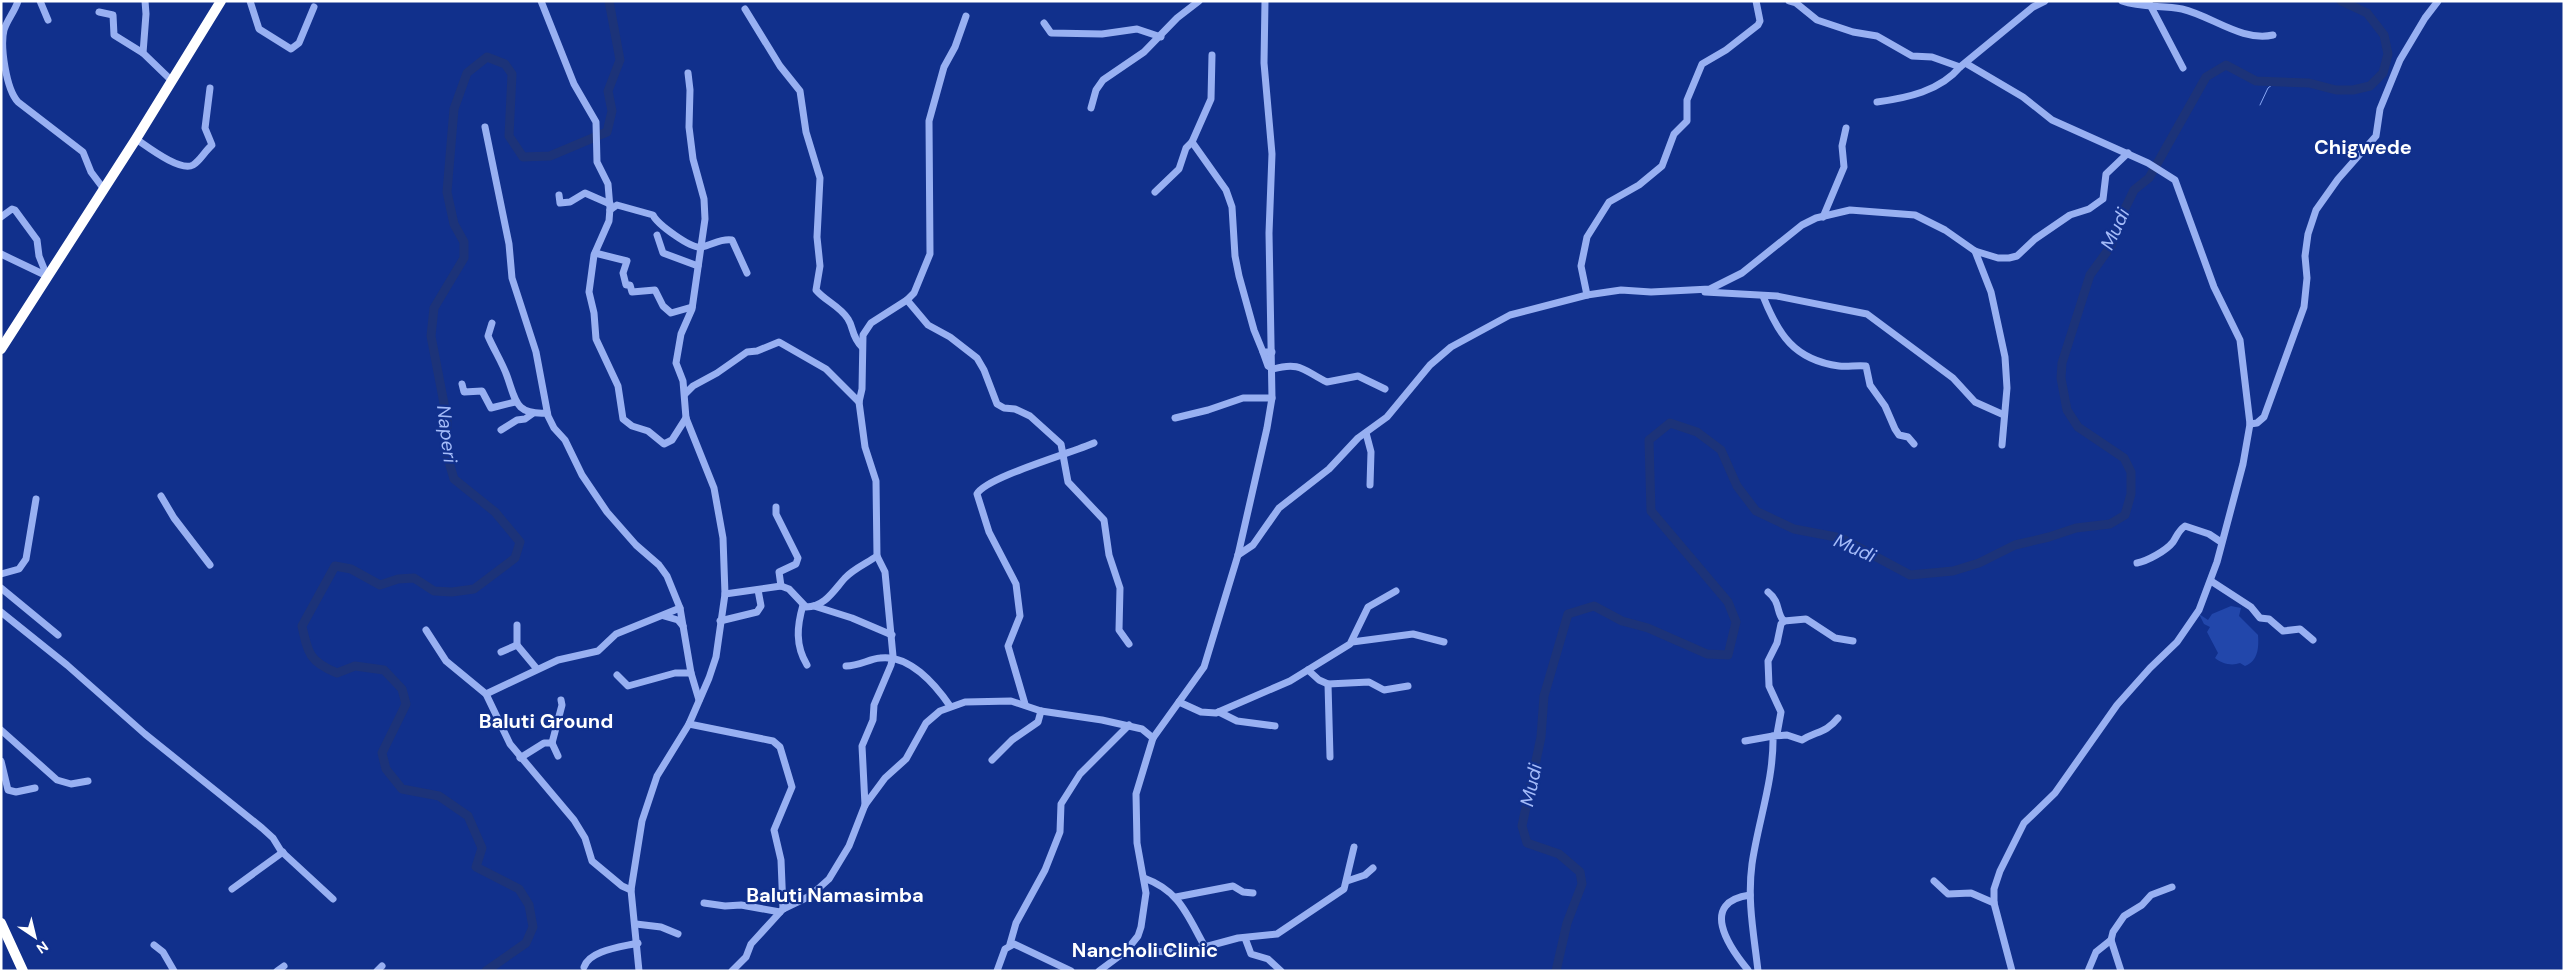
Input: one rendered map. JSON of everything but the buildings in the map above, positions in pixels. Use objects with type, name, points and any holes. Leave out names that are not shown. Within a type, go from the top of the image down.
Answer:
[{"type":"highway","points":[[1,349],[136,139],[221,1]]},
{"type":"highway","points":[[1,923],[3,933],[23,971]]},
{"type":"street","points":[[18,1],[3,35],[5,69],[11,93],[18,102],[83,152],[91,172],[103,188]]},
{"type":"street","points":[[40,1],[48,20]]},
{"type":"street","points":[[143,53],[145,1]]},
{"type":"street","points":[[250,1],[259,29],[291,48],[299,43],[314,6]]},
{"type":"street","points":[[541,1],[574,84],[593,113],[596,126],[597,162],[608,184],[609,221],[595,253],[589,292],[594,313],[596,339],[618,386],[623,419],[628,424],[648,431],[664,444],[672,440],[686,418]]},
{"type":"street","points":[[1091,108],[1096,90],[1103,80],[1144,52],[1177,18],[1199,1]]},
{"type":"street","points":[[1099,971],[1126,951],[1138,936],[1141,928],[1146,893],[1137,843],[1136,794],[1153,738],[1204,667],[1238,555],[1272,398],[1269,233],[1272,154],[1264,63],[1265,1]]},
{"type":"street","points":[[1587,295],[1581,266],[1587,237],[1609,202],[1639,185],[1662,166],[1674,134],[1687,121],[1687,100],[1702,64],[1726,50],[1758,25],[1760,21],[1756,1]]},
{"type":"street","points":[[1789,1],[1796,3],[1818,20],[1853,32],[1877,36],[1912,56],[1932,57],[1964,66],[2023,97],[2052,120],[2163,170],[2178,185],[2214,288],[2240,340],[2250,424],[2243,464],[2211,580],[2199,610],[2177,642],[2150,668],[2117,705],[2055,793],[2020,827],[1996,881],[1994,903],[2012,971]]},
{"type":"street","points":[[1877,102],[1914,94],[1949,80],[2033,7],[2045,1]]},
{"type":"street","points":[[2122,1],[2181,9],[2243,33],[2257,36],[2273,35]]},
{"type":"street","points":[[2250,424],[2257,423],[2264,417],[2304,307],[2308,234],[2316,210],[2338,179],[2376,136],[2380,109],[2400,60],[2425,18],[2438,1]]},
{"type":"street","points":[[2150,5],[2183,68]]},
{"type":"street","points":[[744,9],[780,66],[800,91],[806,132],[820,178],[817,237],[820,266],[816,290],[835,304],[849,319],[855,339],[862,347]]},
{"type":"street","points":[[99,12],[113,15],[114,35],[143,53],[171,80]]},
{"type":"street","points":[[865,805],[862,746],[873,720],[874,705],[891,666],[893,656],[885,572],[877,556],[876,481],[865,447],[859,402],[862,389],[862,347],[864,335],[871,323],[907,300],[914,293],[930,254],[929,121],[944,67],[955,47],[966,16]]},
{"type":"street","points":[[1044,23],[1051,33],[1102,34],[1137,29],[1161,36]]},
{"type":"street","points":[[1155,192],[1179,169],[1185,150],[1192,142],[1211,99],[1212,55]]},
{"type":"street","points":[[639,971],[638,942],[631,890],[642,821],[657,776],[689,724],[716,657],[725,594],[723,538],[714,488],[686,418],[685,394],[676,363],[681,334],[692,307],[705,206],[693,159],[689,127],[690,90],[688,73]]},
{"type":"street","points":[[136,139],[177,164],[188,167],[195,164],[212,145],[204,128],[210,88]]},
{"type":"street","points":[[485,127],[509,244],[512,278],[536,352],[547,413],[554,428],[565,440],[582,475],[607,512],[636,545],[659,565],[667,576],[680,608],[685,628],[691,673],[699,700]]},
{"type":"street","points":[[1824,217],[1844,167],[1842,146],[1846,128]]},
{"type":"street","points":[[1192,142],[1226,190],[1232,207],[1235,256],[1239,276],[1265,362],[1272,369]]},
{"type":"street","points":[[1698,291],[1721,285],[1742,273],[1802,224],[1850,210],[1908,214],[1945,230],[1975,251],[1998,258],[2017,256],[2035,239],[2064,219],[2075,212],[2089,209],[2103,199],[2106,174],[2128,153]]},
{"type":"street","points":[[559,195],[560,203],[570,202],[584,193],[610,207],[618,205],[653,214],[655,220],[686,243],[699,248],[726,239],[732,240],[747,273]]},
{"type":"street","points":[[1,217],[12,209],[14,210],[37,240],[40,261],[47,276]]},
{"type":"street","points":[[657,235],[663,252],[698,266]]},
{"type":"street","points":[[1975,251],[1991,292],[2005,357],[2007,388],[2002,445]]},
{"type":"street","points":[[595,253],[627,261],[623,273],[626,285],[630,286],[632,292],[655,290],[663,306],[671,313],[692,307]]},
{"type":"street","points":[[1,254],[47,276]]},
{"type":"street","points":[[1238,555],[1253,545],[1280,508],[1329,469],[1350,446],[1387,417],[1417,379],[1451,347],[1510,315],[1587,295],[1621,290],[1698,291],[1763,296],[1824,304],[1871,316],[1953,378],[1975,402],[1990,411],[2004,415]]},
{"type":"street","points":[[1763,296],[1778,330],[1802,355],[1836,365],[1866,366],[1870,385],[1885,406],[1895,430],[1899,434],[1908,437],[1914,444]]},
{"type":"street","points":[[907,300],[928,324],[950,337],[977,358],[984,370],[997,404],[1030,416],[1061,444],[1068,482],[1104,520],[1109,555],[1120,588],[1119,630],[1129,644]]},
{"type":"street","points":[[492,323],[488,336],[506,375],[514,402],[532,414]]},
{"type":"street","points":[[685,394],[693,386],[717,374],[747,352],[757,351],[779,342],[826,369],[859,402]]},
{"type":"street","points":[[1263,352],[1272,352]]},
{"type":"street","points":[[1272,369],[1295,366],[1317,375],[1327,382],[1363,376],[1385,389]]},
{"type":"street","points":[[462,384],[464,392],[482,391],[491,408],[514,402]]},
{"type":"street","points":[[1175,418],[1208,410],[1243,398],[1272,398]]},
{"type":"street","points":[[501,430],[517,420],[525,419],[532,414],[547,413]]},
{"type":"street","points":[[1366,433],[1371,452],[1370,485]]},
{"type":"street","points":[[1024,704],[1008,646],[1020,616],[1016,584],[989,532],[977,494],[987,484],[1094,443]]},
{"type":"street","points":[[161,496],[174,518],[210,565]]},
{"type":"street","points":[[1,574],[19,569],[26,559],[36,499]]},
{"type":"street","points":[[776,507],[776,514],[792,542],[798,562],[779,572],[781,586]]},
{"type":"street","points":[[2137,563],[2170,545],[2178,531],[2185,526],[2209,534],[2221,542]]},
{"type":"street","points":[[814,606],[830,596],[844,578],[877,556]]},
{"type":"street","points":[[2211,580],[2251,607],[2260,618],[2269,619],[2283,631],[2300,629],[2312,640]]},
{"type":"street","points":[[725,594],[781,586],[789,589],[803,605],[814,606],[852,618],[892,635]]},
{"type":"street","points":[[1,588],[58,635]]},
{"type":"street","points":[[720,622],[757,612],[761,606],[758,590]]},
{"type":"street","points":[[1352,642],[1368,607],[1396,591]]},
{"type":"street","points":[[1768,592],[1777,601],[1780,617],[1784,621]]},
{"type":"street","points":[[803,605],[797,633],[799,646],[806,665]]},
{"type":"street","points":[[486,694],[558,660],[587,651],[598,651],[616,634],[680,608]]},
{"type":"street","points":[[1,612],[67,665],[145,734],[262,828],[283,852],[332,899]]},
{"type":"street","points":[[664,616],[678,620],[685,628]]},
{"type":"street","points":[[1758,971],[1751,926],[1750,895],[1752,866],[1769,779],[1775,735],[1781,712],[1769,686],[1768,661],[1777,643],[1781,624],[1784,621],[1806,619],[1835,638],[1854,641]]},
{"type":"street","points":[[516,625],[517,645],[537,669]]},
{"type":"street","points":[[426,630],[446,661],[486,694],[501,728],[520,758],[574,820],[585,838],[595,864],[622,886],[631,890]]},
{"type":"street","points":[[1179,702],[1201,712],[1219,712],[1276,687],[1308,670],[1352,642],[1412,634],[1427,635],[1444,642]]},
{"type":"street","points":[[501,652],[517,645]]},
{"type":"street","points":[[846,666],[893,656],[933,682],[950,706]]},
{"type":"street","points":[[1308,670],[1319,680],[1328,684],[1369,682],[1384,690],[1408,686]]},
{"type":"street","points":[[618,675],[628,686],[675,673],[691,673]]},
{"type":"street","points":[[1328,684],[1330,757]]},
{"type":"street","points":[[558,756],[552,743],[562,705],[561,700]]},
{"type":"street","points":[[732,971],[745,959],[751,944],[781,910],[810,896],[829,879],[847,850],[865,805],[884,778],[906,759],[926,723],[934,715],[950,706],[965,702],[996,700],[1024,704],[1041,711],[1142,728],[1153,738]]},
{"type":"street","points":[[992,760],[1012,740],[1038,722],[1041,711]]},
{"type":"street","points":[[1219,712],[1237,721],[1275,726]]},
{"type":"street","points":[[1745,742],[1775,735],[1786,735],[1802,740],[1810,734],[1823,732],[1838,718]]},
{"type":"street","points":[[689,724],[773,741],[780,747],[792,788],[774,830],[781,860],[781,910]]},
{"type":"street","points":[[997,971],[1005,949],[1010,944],[1016,923],[1055,846],[1061,828],[1061,804],[1080,774],[1129,725]]},
{"type":"street","points":[[1,730],[57,780],[71,784],[88,781]]},
{"type":"street","points":[[520,758],[544,743],[552,743]]},
{"type":"street","points":[[1,761],[8,790],[16,792],[35,788]]},
{"type":"street","points":[[1126,951],[1186,952],[1245,938],[1276,934],[1332,899],[1344,889],[1347,881],[1348,863],[1354,847]]},
{"type":"street","points":[[232,889],[283,852]]},
{"type":"street","points":[[1347,881],[1365,875],[1373,868]]},
{"type":"street","points":[[1144,878],[1167,888],[1176,897],[1205,947]]},
{"type":"street","points":[[1934,881],[1948,894],[1975,894],[1994,903]]},
{"type":"street","points":[[1176,897],[1233,886],[1243,892],[1253,893]]},
{"type":"street","points":[[2121,971],[2111,940],[2113,932],[2127,913],[2142,906],[2151,895],[2172,887]]},
{"type":"street","points":[[1750,895],[1732,901],[1722,910],[1720,918],[1728,941],[1750,970]]},
{"type":"street","points":[[704,903],[781,910]]},
{"type":"street","points":[[636,924],[662,927],[678,934]]},
{"type":"street","points":[[1245,938],[1251,954],[1268,959],[1281,971]]},
{"type":"street","points":[[2088,971],[2096,952],[2111,940]]},
{"type":"street","points":[[584,967],[585,962],[592,956],[638,942]]},
{"type":"street","points":[[1010,944],[1018,944],[1071,971]]},
{"type":"street","points":[[154,945],[164,952],[174,971]]},
{"type":"street","points":[[277,971],[284,966]]},
{"type":"street","points":[[1739,971],[1750,970]]},
{"type":"shaded area","points":[[2231,606],[2241,608],[2239,616],[2258,635],[2257,654],[2253,661],[2245,666],[2240,663],[2224,663],[2215,658],[2218,653],[2207,632],[2210,627],[2204,624],[2199,614],[2208,620],[2212,614]]},
{"type":"waterway","name":"Naperi","points":[[486,971],[526,943],[533,927],[529,905],[519,889],[476,867],[482,848],[468,816],[439,796],[402,789],[386,769],[382,753],[406,704],[402,689],[384,670],[355,666],[337,673],[321,665],[312,656],[306,644],[302,626],[335,566],[351,569],[380,585],[398,579],[414,578],[434,591],[452,592],[474,589],[515,558],[520,542],[495,512],[454,479],[446,452],[447,419],[431,336],[434,308],[464,258],[464,242],[454,224],[447,192],[454,109],[467,73],[487,57],[505,64],[512,74],[509,136],[523,157],[550,156],[607,132],[612,111],[608,91],[620,60],[609,1]]},
{"type":"waterway","name":"Mudi","points":[[1556,971],[1567,923],[1582,884],[1580,872],[1559,854],[1527,843],[1522,826],[1541,737],[1544,696],[1568,614],[1594,606],[1622,621],[1648,628],[1707,654],[1728,655],[1736,622],[1728,602],[1651,511],[1649,440],[1670,423],[1697,432],[1721,450],[1737,486],[1756,511],[1794,529],[1841,538],[1910,575],[1953,571],[1979,563],[2015,545],[2076,528],[2110,524],[2125,515],[2131,494],[2131,472],[2124,458],[2078,427],[2067,410],[2061,378],[2062,363],[2090,275],[2111,246],[2117,225],[2134,190],[2149,178],[2206,77],[2226,65],[2256,81],[2309,83],[2336,90],[2353,90],[2370,86],[2383,73],[2388,54],[2384,35],[2367,13],[2341,1]]},
{"type":"waterway","points":[[2260,105],[2268,88],[2277,81]]},
{"type":"district","name":"Chigwede","points":[[2363,147]]},
{"type":"district","name":"Baluti Ground","points":[[546,721]]},
{"type":"district","name":"Baluti Namasimba","points":[[835,895]]},
{"type":"district","name":"Nancholi Clinic","points":[[1145,950]]}]
